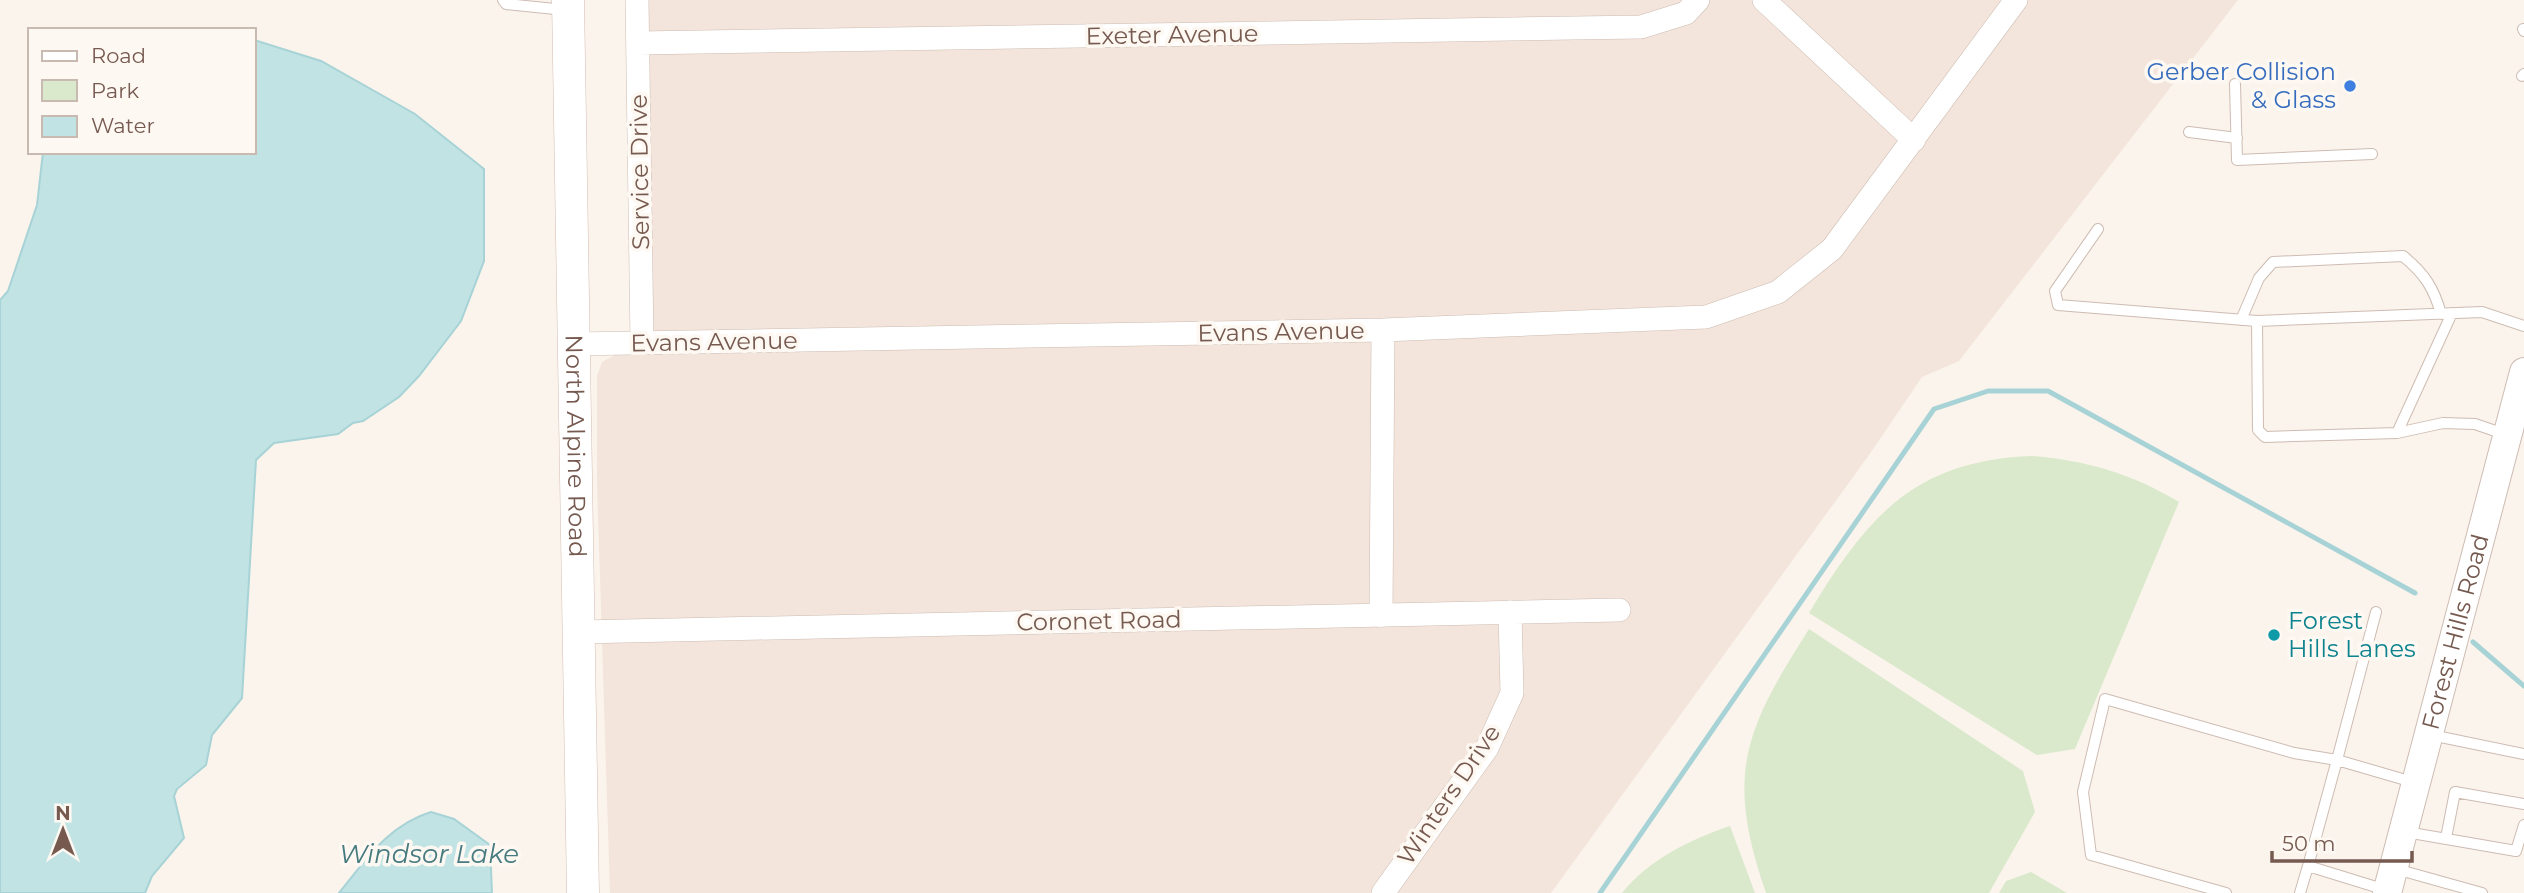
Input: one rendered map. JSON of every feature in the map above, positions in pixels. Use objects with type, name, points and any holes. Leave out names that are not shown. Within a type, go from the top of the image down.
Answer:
[{"type":"main road","name":"North Alpine Road","points":[[568,5],[583,893]]},
{"type":"street","name":"Service Drive","points":[[638,0],[642,343]]},
{"type":"street","name":"Exeter Avenue","points":[[638,43],[1641,27],[1686,13],[1698,0]]},
{"type":"street","points":[[1764,0],[1914,140]]},
{"type":"street","name":"Evans Avenue","points":[[574,344],[1384,330],[1706,317],[1778,292],[1832,249],[2016,0]]},
{"type":"street","points":[[1381,616],[1384,330]]},
{"type":"street","name":"Forest Hills Road","points":[[2389,884],[2515,419],[2524,372]]},
{"type":"street","name":"Coronet Road","points":[[579,632],[1619,610]]},
{"type":"street","name":"Winters Drive","points":[[1383,893],[1487,748],[1512,693],[1510,612]]},
{"type":"lane","points":[[503,0],[506,4],[568,5]]},
{"type":"lane","points":[[2235,84],[2238,160],[2372,154]]},
{"type":"lane","points":[[2189,132],[2236,138]]},
{"type":"lane","points":[[2098,229],[2055,290],[2057,305],[2257,321],[2482,312],[2524,326]]},
{"type":"lane","points":[[2241,320],[2259,278],[2273,262],[2403,256],[2424,273],[2446,314]]},
{"type":"lane","points":[[2397,433],[2446,314]]},
{"type":"lane","points":[[2257,321],[2258,430],[2265,437],[2397,433],[2443,423],[2475,424],[2515,419]]},
{"type":"lane","points":[[2300,893],[2376,612]]},
{"type":"lane","points":[[2226,893],[2091,855],[2083,792],[2105,699],[2294,753],[2336,760],[2416,783]]},
{"type":"lane","points":[[2430,735],[2524,754]]},
{"type":"lane","points":[[2446,838],[2455,792],[2524,804]]},
{"type":"lane","points":[[2403,832],[2520,851],[2524,825]]},
{"type":"lane","points":[[2308,866],[2389,884],[2482,893]]},
{"type":"shaded area","points":[[644,0],[2238,0],[1959,361],[1922,377],[1869,455],[1551,893],[610,893],[597,482],[597,376],[602,362],[617,354],[637,352]]},
{"type":"green space","points":[[2032,456],[2071,461],[2108,470],[2162,492],[2179,502],[2075,749],[2037,755],[1809,613],[1851,549],[1873,523],[1898,500],[1925,482],[1955,469],[1991,460]]},
{"type":"green space","points":[[1809,629],[2023,771],[2035,812],[1989,893],[1766,893],[1753,852],[1746,816],[1744,784],[1748,755],[1756,726],[1769,697]]},
{"type":"green space","points":[[1730,826],[1755,893],[1622,893],[1644,870],[1671,852]]},
{"type":"green space","points":[[2031,872],[2067,893],[1999,893],[2006,881]]},
{"type":"water","points":[[256,41],[321,61],[415,114],[484,169],[484,261],[461,321],[419,376],[399,397],[338,434],[274,443],[256,460],[242,698],[212,735],[206,765],[177,789],[174,796],[184,838],[152,876],[145,893],[0,893],[0,300],[8,291],[37,205],[43,154],[256,154]]},
{"type":"water","name":"Windsor Lake","points":[[431,812],[454,819],[490,845],[492,893],[339,893],[390,835],[416,818]]},
{"type":"waterway","points":[[1600,893],[1934,409],[1988,391],[2048,391],[2415,593]]},
{"type":"waterway","points":[[2473,642],[2524,686]]},
{"type":"place","name":"Gerber Collision & Glass","points":[[2350,86]]},
{"type":"place","name":"Forest Hills Lanes","points":[[2274,635]]}]
